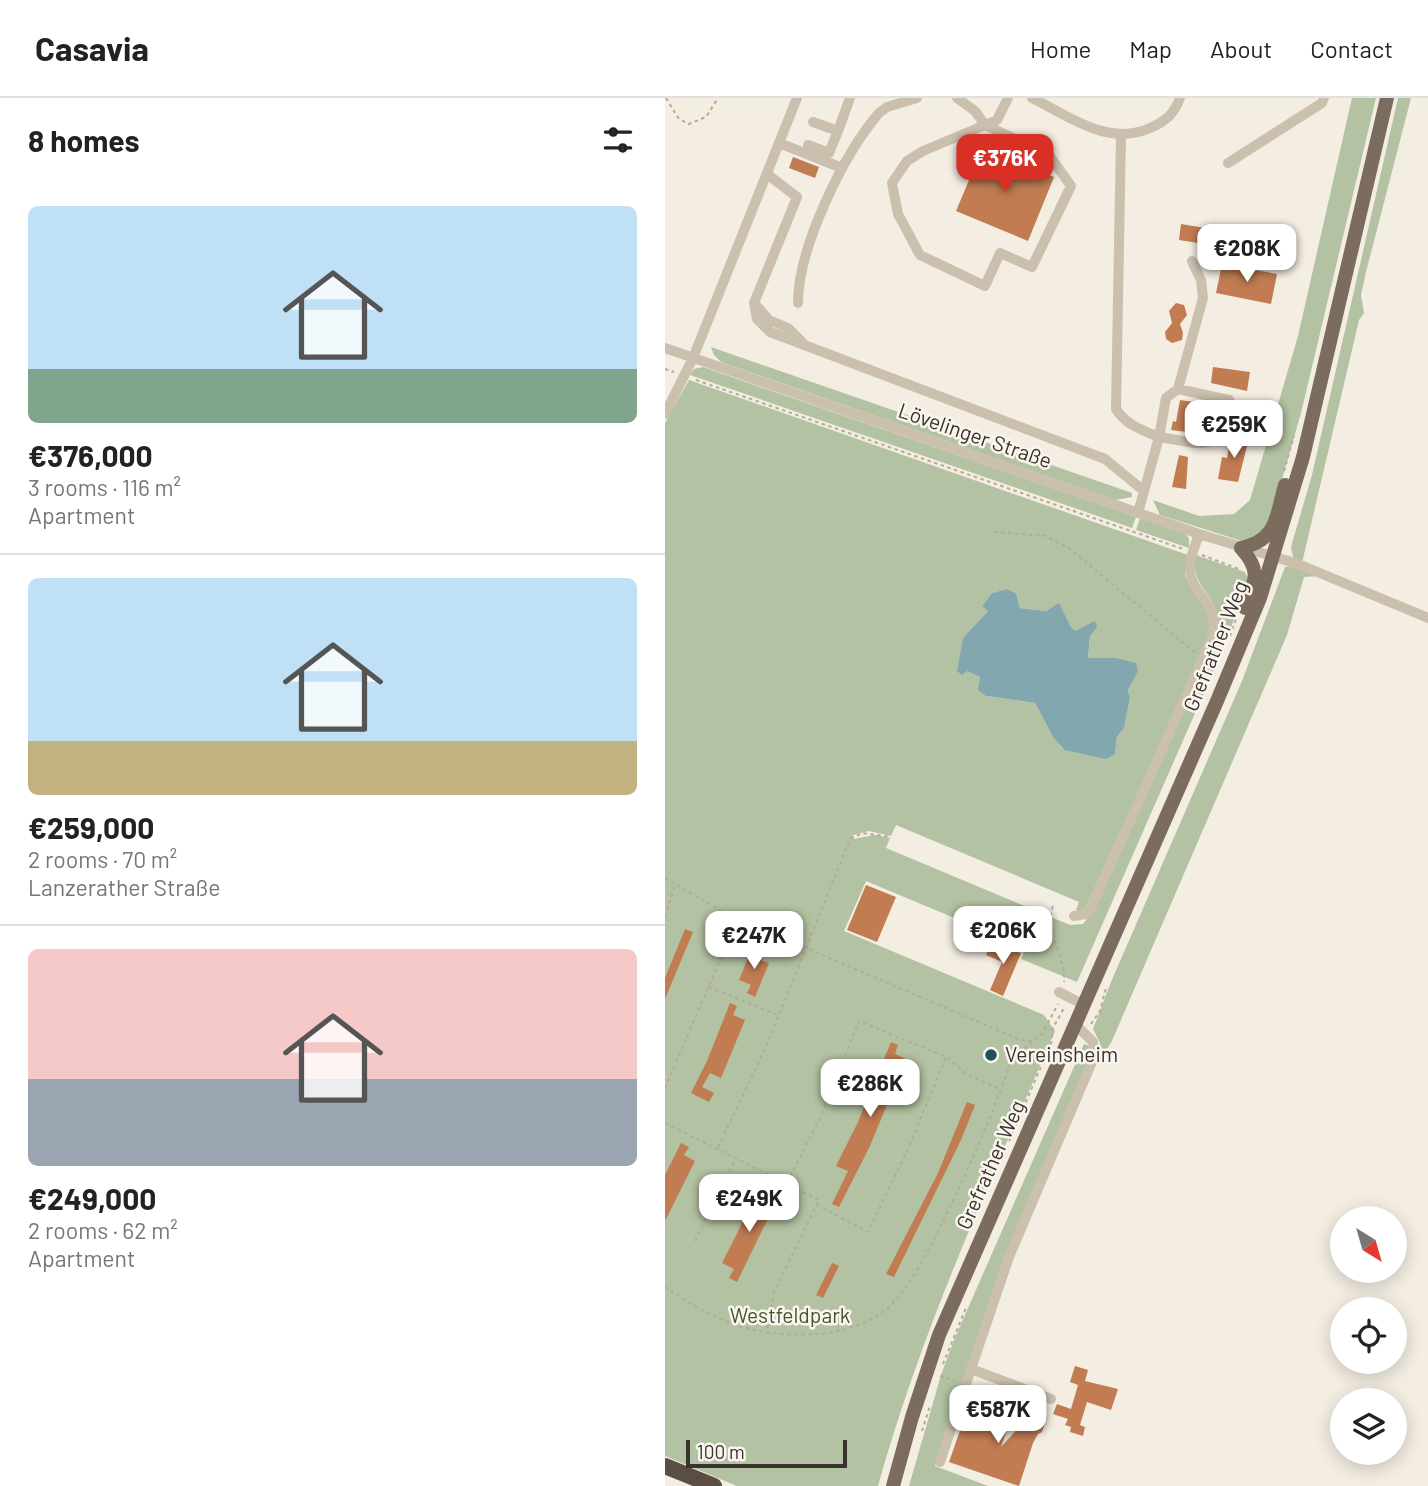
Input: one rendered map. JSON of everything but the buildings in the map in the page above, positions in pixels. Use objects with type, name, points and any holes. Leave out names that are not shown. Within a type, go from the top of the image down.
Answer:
[{"type":"highway","points":[[665,1466],[714,1486]]},
{"type":"main road","name":"Grefrather Weg","points":[[893,1486],[939,1335],[1080,1029],[1084,1005],[1217,701],[1274,558],[1303,457],[1387,98]]},
{"type":"main road","points":[[1217,701],[1215,686],[1256,576],[1245,553],[1267,537],[1273,528],[1286,481],[1303,457]]},
{"type":"street","points":[[665,414],[693,358],[797,98]]},
{"type":"street","points":[[808,145],[829,153],[850,98]]},
{"type":"street","points":[[798,303],[801,269],[842,168],[879,113],[917,98]]},
{"type":"street","points":[[957,98],[975,111],[985,125],[1049,155],[1071,186],[1032,267],[1000,253],[985,286],[920,255],[898,214],[892,183],[907,161],[923,151],[985,125],[997,120],[1008,98]]},
{"type":"street","points":[[1031,98],[1102,133],[1121,136],[1142,132],[1167,120],[1180,98]]},
{"type":"street","points":[[1229,163],[1322,103],[1324,98]]},
{"type":"street","points":[[813,122],[838,131]]},
{"type":"street","points":[[1121,136],[1116,409],[1132,425],[1159,437],[1205,444],[1220,436],[1234,415],[1233,405],[1229,400],[1178,389]]},
{"type":"street","points":[[779,143],[842,168]]},
{"type":"street","points":[[767,174],[797,197],[754,303],[769,320],[788,328],[803,343],[1105,459],[1144,491]]},
{"type":"street","points":[[1138,513],[1159,437],[1166,398],[1178,389],[1203,298],[1201,280],[1192,261]]},
{"type":"street","name":"Lövelinger Straße","points":[[665,348],[1199,534],[1245,553],[1298,564],[1428,618]]},
{"type":"street","points":[[1074,915],[1086,914],[1091,908],[1212,638],[1215,616],[1192,575],[1190,564],[1199,534]]},
{"type":"street","points":[[1061,993],[1084,1005]]},
{"type":"street","points":[[940,1462],[1013,1247],[1094,1057],[1095,1046],[1080,1029]]},
{"type":"street","points":[[971,1369],[1051,1399]]},
{"type":"path","points":[[666,98],[679,119],[689,124],[706,117],[718,98]]},
{"type":"path","points":[[665,369],[1243,570],[1246,568],[1245,553]]},
{"type":"path","points":[[994,532],[1046,536],[1070,549],[1203,659]]},
{"type":"path","points":[[1229,638],[1237,616]]},
{"type":"path","points":[[665,1123],[716,1150],[779,1015],[851,839],[862,833],[891,837]]},
{"type":"path","points":[[665,878],[725,913],[806,949],[1018,1039],[1035,1042]]},
{"type":"path","points":[[665,917],[675,885]]},
{"type":"path","points":[[1013,1057],[1035,1042],[1051,1021],[1061,993],[1064,966],[1049,927],[1053,906]]},
{"type":"path","points":[[665,1088],[723,953]]},
{"type":"path","points":[[1080,1029],[1099,1013],[1107,985]]},
{"type":"path","points":[[709,987],[779,1015]]},
{"type":"path","points":[[787,1183],[823,1112],[859,1021],[946,1057],[968,1075],[1000,1089]]},
{"type":"path","points":[[665,1287],[725,1321],[767,1331],[825,1333],[848,1328],[888,1308],[902,1294],[951,1203],[1000,1089],[1018,1039]]},
{"type":"path","points":[[817,1205],[869,1232],[908,1149],[946,1057]]},
{"type":"path","points":[[718,1147],[819,1200],[773,1292],[767,1331]]},
{"type":"path","points":[[695,1241],[736,1157]]},
{"type":"path","points":[[944,1363],[968,1302]]},
{"type":"path","points":[[939,1375],[966,1385]]},
{"type":"path","points":[[922,1432],[932,1398]]},
{"type":"green space","points":[[1352,98],[1376,98],[1301,413],[1268,528],[1245,542],[1160,515],[1153,500],[1199,516],[1234,514],[1250,500],[1298,336]]},
{"type":"green space","points":[[1398,98],[1411,98],[1366,272],[1361,295],[1364,313],[1359,320],[1302,563],[1293,557],[1291,547],[1312,475]]},
{"type":"green space","points":[[711,347],[1132,493],[1132,497],[1115,500],[721,362]]},
{"type":"green space","points":[[703,367],[1136,517],[1132,528],[690,375],[694,369]]},
{"type":"green space","name":"Westfeldpark","points":[[689,380],[1188,555],[1185,576],[1210,617],[1208,638],[1086,907],[1080,911],[1076,910],[1079,902],[896,825],[891,836],[869,831],[853,835],[854,839],[874,835],[890,838],[886,848],[1070,925],[1083,924],[1095,909],[1216,641],[1217,613],[1197,578],[1196,555],[1245,572],[1249,581],[1217,663],[1077,982],[1021,959],[1024,953],[997,941],[995,935],[866,881],[844,931],[1044,1015],[1055,1031],[936,1312],[878,1486],[737,1486],[665,1456],[665,423]],"holes":[[[1007,589],[1016,593],[1020,608],[1046,611],[1059,604],[1071,627],[1076,631],[1083,629],[1090,636],[1088,658],[1116,658],[1133,678],[1128,690],[1130,698],[1124,728],[1117,737],[1115,754],[1053,737],[1035,703],[986,696],[980,677],[967,671],[963,638],[989,610],[982,606],[992,593]]]},
{"type":"green space","points":[[1140,518],[1184,533],[1189,538],[1189,548],[1136,530]]},
{"type":"green space","points":[[1292,566],[1320,576],[1304,577],[1287,635],[1111,1043],[1097,1064],[1100,1043],[1093,1029],[1111,982],[1242,681],[1285,567]]},
{"type":"green space","points":[[1084,1044],[1089,1046],[1091,1055],[967,1367],[935,1466],[988,1486],[909,1486],[941,1375],[954,1340]]},
{"type":"water","points":[[1007,589],[1016,593],[1020,608],[1046,611],[1059,603],[1071,627],[1076,631],[1095,621],[1097,627],[1090,636],[1088,658],[1116,658],[1136,663],[1138,671],[1128,690],[1130,698],[1124,728],[1117,737],[1115,754],[1106,759],[1065,750],[1053,737],[1035,703],[986,696],[978,690],[980,677],[967,671],[962,675],[957,671],[963,638],[988,611],[982,606],[992,593]]},
{"type":"place","name":"Vereinsheim","points":[[991,1055]]}]
